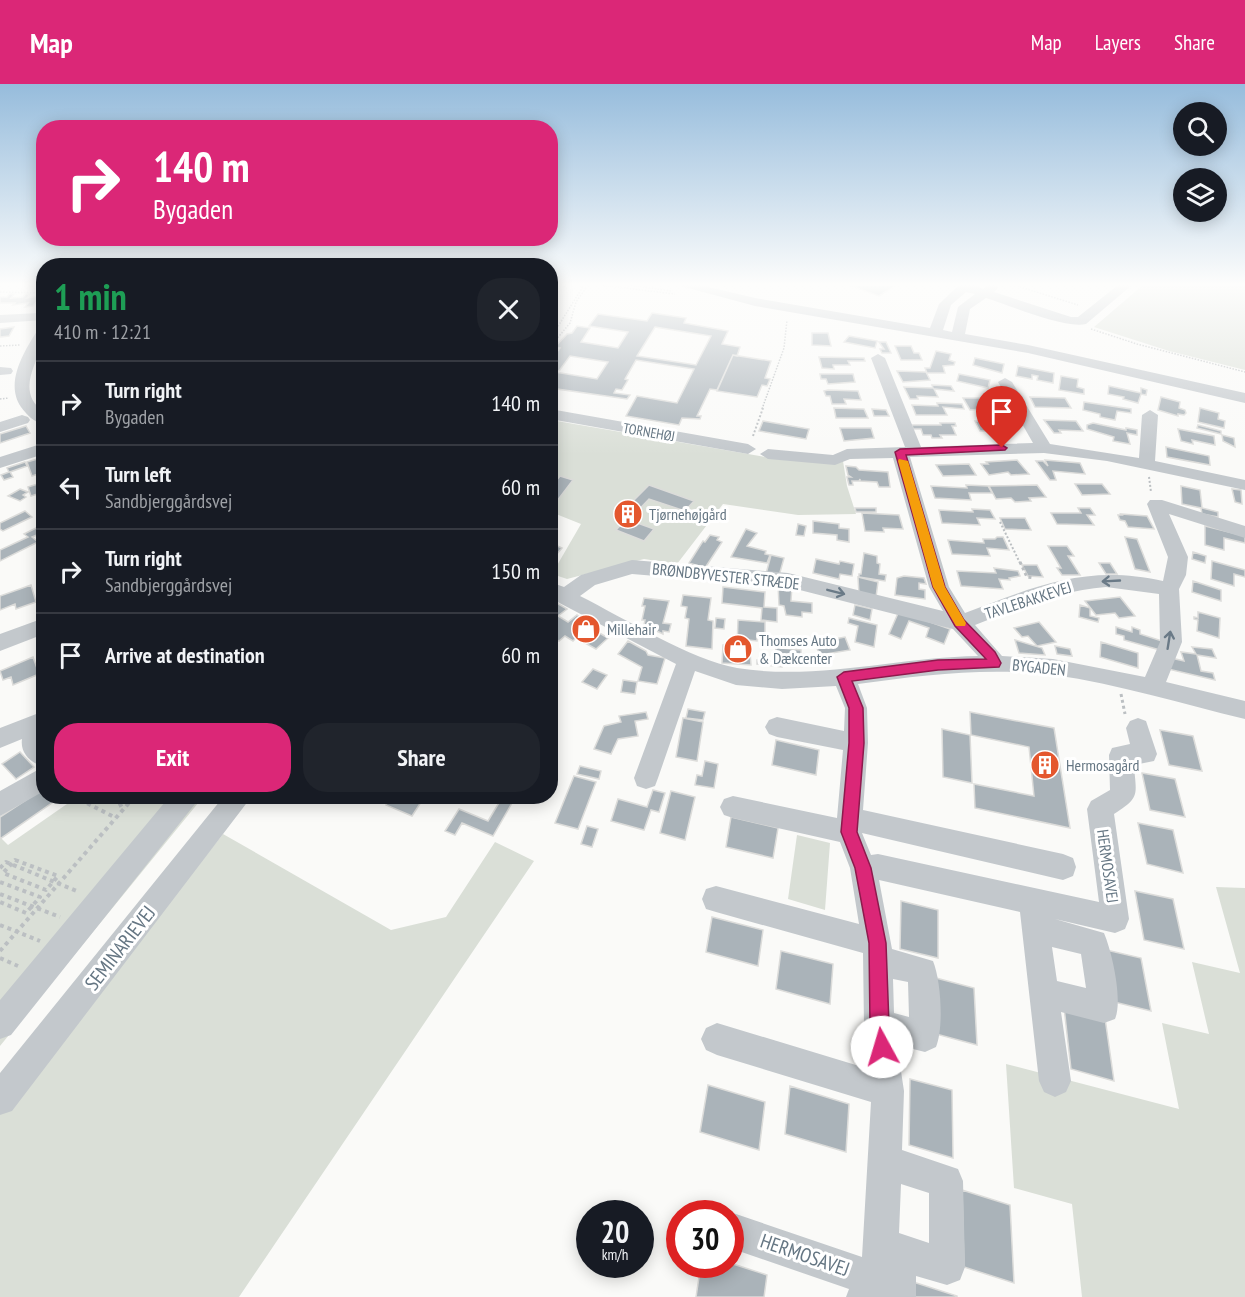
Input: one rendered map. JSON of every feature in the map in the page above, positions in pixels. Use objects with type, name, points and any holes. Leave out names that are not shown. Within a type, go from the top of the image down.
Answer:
[{"type":"street","points":[[34,342],[23,369],[20,384],[28,408],[36,414]]},
{"type":"street","points":[[1004,342],[1245,398]]},
{"type":"street","points":[[1022,342],[1113,357],[1245,388]]},
{"type":"street","points":[[878,358],[908,452],[939,587],[960,623],[991,656],[994,663]]},
{"type":"street","points":[[1005,382],[1044,448]]},
{"type":"street","name":"TORNEHØJ","points":[[558,415],[748,449]]},
{"type":"street","points":[[1147,463],[1150,415]]},
{"type":"street","points":[[0,427],[22,420]]},
{"type":"street","points":[[768,454],[835,460],[847,454],[1044,448],[1147,463],[1245,485]]},
{"type":"street","points":[[0,463],[36,451]]},
{"type":"street","points":[[1156,504],[1245,532]]},
{"type":"street","points":[[1154,688],[1156,676],[1171,642],[1169,589],[1176,575],[1178,557],[1156,504]]},
{"type":"street","name":"BRØNDBYVESTER STRÆDE","points":[[558,592],[588,579],[632,567],[788,580],[960,623]]},
{"type":"street","name":"TAVLEBAKKEVEJ","points":[[960,623],[1035,594],[1072,584],[1124,581],[1169,589]]},
{"type":"street","name":"BYGADEN","points":[[558,592],[688,660],[736,676],[782,680],[844,677],[938,665],[994,663],[1053,667],[1245,710]]},
{"type":"street","points":[[0,643],[36,628]]},
{"type":"street","points":[[645,778],[688,660]]},
{"type":"street","points":[[844,677],[856,708],[851,825],[863,868],[878,952],[879,1025],[888,1091],[884,1274]]},
{"type":"street","points":[[0,738],[36,724]]},
{"type":"street","points":[[777,727],[856,743]]},
{"type":"street","name":"HERMOSAVEJ","points":[[863,868],[878,867],[1033,915],[1115,919],[1100,809],[1123,795],[1121,755],[1145,754],[1138,728]]},
{"type":"street","points":[[36,736],[33,747],[36,750]]},
{"type":"street","points":[[0,805],[36,782]]},
{"type":"street","points":[[0,1024],[179,804]]},
{"type":"street","name":"SEMINARIEVEJ","points":[[0,1100],[234,804]]},
{"type":"street","points":[[733,807],[851,825],[1063,867]]},
{"type":"street","points":[[716,899],[878,952],[923,971],[925,1036],[879,1025]]},
{"type":"street","points":[[1033,915],[1055,1081]]},
{"type":"street","points":[[1033,915],[1094,943],[1104,1008],[1044,993]]},
{"type":"street","points":[[717,1039],[888,1091]]},
{"type":"street","name":"HERMOSAVEJ","points":[[744,1234],[884,1274],[947,1267],[946,1181],[885,1162]]},
{"type":"path","points":[[748,449],[785,342]]},
{"type":"path","points":[[1132,342],[1245,372]]},
{"type":"path","points":[[1147,463],[1151,494],[1156,504]]},
{"type":"path","points":[[1000,522],[1027,577],[1035,578]]},
{"type":"path","points":[[1118,680],[1126,720],[1138,728]]},
{"type":"path","points":[[89,804],[116,818]]},
{"type":"path","points":[[120,804],[123,810]]},
{"type":"path","points":[[0,951],[128,804]]},
{"type":"path","points":[[0,860],[58,884]]},
{"type":"path","points":[[15,860],[58,876],[46,890],[3,873],[11,864],[15,860]]},
{"type":"path","points":[[0,868],[6,862]]},
{"type":"path","points":[[0,882],[39,897],[26,913],[0,902]]},
{"type":"path","points":[[0,894],[37,908]]},
{"type":"path","points":[[0,925],[16,932]]},
{"type":"shaded area","points":[[1140,342],[1245,342],[1245,370]]},
{"type":"shaded area","points":[[558,421],[783,460],[843,461],[847,486],[856,514],[798,515],[723,504],[677,564],[644,559],[567,579],[558,576],[558,564],[581,524],[558,515]]},
{"type":"shaded area","points":[[67,804],[197,804],[0,1046],[0,837],[8,845]]},
{"type":"shaded area","points":[[223,834],[391,930],[446,917],[495,842],[534,861],[239,1297],[0,1297],[0,1114]]},
{"type":"shaded area","points":[[797,835],[830,843],[825,910],[788,899]]},
{"type":"shaded area","points":[[1216,887],[1245,888],[1245,1297],[1082,1297],[1072,1204],[1014,1188],[1006,1064],[1179,1109],[1162,1023],[1209,1034],[1192,962],[1240,973]]},
{"type":"building","points":[[560,342],[581,342],[618,348],[622,342],[646,342],[637,356],[696,365],[708,342],[723,342],[722,344],[740,347],[737,356],[733,355],[717,390],[710,389],[697,416],[701,416],[700,419],[682,418],[679,425],[626,416],[637,396],[677,403],[694,369],[636,360],[625,379],[628,380],[622,390],[616,389],[614,393],[630,395],[627,399],[558,389],[558,372],[597,379],[608,362],[570,356],[558,371],[560,348],[558,344]]},
{"type":"building","points":[[812,342],[830,342],[831,346],[812,345]]},
{"type":"building","points":[[844,342],[877,342],[875,348]]},
{"type":"building","points":[[879,342],[886,342],[891,353],[882,353],[880,349],[884,349]]},
{"type":"building","points":[[895,346],[911,346],[914,353],[919,353],[922,360],[901,360]]},
{"type":"building","points":[[936,351],[951,354],[949,360],[955,362],[954,365],[943,366],[945,373],[927,373],[925,368],[930,368]]},
{"type":"building","points":[[733,355],[771,361],[765,378],[770,379],[767,386],[762,385],[757,397],[717,391]]},
{"type":"building","points":[[819,357],[864,358],[865,361],[848,361],[850,365],[833,365],[834,369],[822,368]]},
{"type":"building","points":[[975,358],[1004,364],[1002,373],[973,365]]},
{"type":"building","points":[[1018,366],[1054,373],[1053,383],[1037,380],[1038,376],[1032,375],[1032,379],[1016,376]]},
{"type":"building","points":[[897,371],[926,372],[930,380],[903,382]]},
{"type":"building","points":[[820,374],[853,374],[855,382],[828,384],[826,379],[821,379]]},
{"type":"building","points":[[959,374],[990,380],[988,388],[957,381]]},
{"type":"building","points":[[1061,376],[1078,379],[1077,387],[1084,389],[1084,394],[1059,390]]},
{"type":"building","points":[[932,385],[951,386],[954,391],[934,389],[938,397],[917,396],[918,399],[910,399],[904,387],[933,388]]},
{"type":"building","points":[[1109,386],[1141,393],[1141,388],[1147,390],[1146,395],[1141,394],[1138,403],[1108,394]]},
{"type":"building","points":[[824,391],[858,391],[861,400],[844,399],[846,404],[832,404],[830,396],[826,396]]},
{"type":"building","points":[[1030,397],[1065,398],[1071,408],[1035,407]]},
{"type":"building","points":[[1161,397],[1180,402],[1179,408],[1185,410],[1186,413],[1178,414],[1178,416],[1158,410]]},
{"type":"building","points":[[963,398],[993,398],[998,408],[970,410]]},
{"type":"building","points":[[1084,402],[1131,409],[1131,413],[1117,411],[1115,420],[1100,417],[1100,414],[1083,410]]},
{"type":"building","points":[[937,403],[962,404],[964,409],[943,407],[947,415],[916,415],[912,405],[938,406]]},
{"type":"building","points":[[834,408],[864,409],[868,418],[836,418]]},
{"type":"building","points":[[1200,408],[1219,413],[1218,419],[1225,421],[1224,428],[1198,422]]},
{"type":"building","points":[[872,409],[886,410],[889,416],[874,416]]},
{"type":"building","points":[[1044,420],[1076,421],[1083,431],[1059,430],[1061,433],[1054,433]]},
{"type":"building","points":[[763,421],[809,429],[806,439],[759,431]]},
{"type":"building","points":[[975,421],[1007,421],[1012,431],[980,431]]},
{"type":"building","points":[[940,423],[955,423],[956,426],[952,426],[956,435],[940,435],[942,438],[932,438],[931,435],[923,435],[921,429],[913,429],[912,425],[941,425]]},
{"type":"building","points":[[1093,423],[1137,430],[1137,435],[1127,433],[1130,444],[1113,441],[1114,437],[1087,429],[1087,425]]},
{"type":"building","points":[[1198,425],[1221,431],[1221,434],[1197,428]]},
{"type":"building","points":[[26,426],[30,433],[0,443],[0,434]]},
{"type":"building","points":[[840,428],[871,428],[874,438],[844,441]]},
{"type":"building","points":[[1178,429],[1214,436],[1215,445],[1192,440],[1193,444],[1181,441]]},
{"type":"building","points":[[1222,435],[1234,438],[1235,447],[1223,441]]},
{"type":"building","points":[[1166,447],[1209,456],[1210,465],[1167,457]]},
{"type":"building","points":[[36,459],[36,475],[32,476],[27,462]]},
{"type":"building","points":[[1017,460],[1029,474],[1011,475],[1008,472],[989,475],[981,464],[988,464],[986,462]]},
{"type":"building","points":[[1045,460],[1080,463],[1085,474],[1053,471],[1056,480],[1050,480],[1036,461],[1043,461],[1048,466]]},
{"type":"building","points":[[25,462],[27,466],[10,472],[13,477],[4,480],[1,475],[9,472],[7,468]]},
{"type":"building","points":[[969,464],[976,475],[943,476],[936,465]]},
{"type":"building","points":[[846,466],[856,467],[859,470],[888,472],[890,487],[879,487],[877,482],[860,481],[860,479],[852,481],[853,485],[849,485],[847,477],[851,477],[848,475]]},
{"type":"building","points":[[560,476],[573,480],[558,500]]},
{"type":"building","points":[[36,484],[36,494],[31,496],[28,487]]},
{"type":"building","points":[[1075,484],[1102,484],[1110,494],[1082,495]]},
{"type":"building","name":"Tjørnehøjgård","points":[[649,485],[694,501],[685,511],[649,499],[629,520],[654,529],[644,541],[616,530],[626,519],[618,516]]},
{"type":"building","points":[[966,485],[988,486],[992,493],[969,493],[971,500],[935,498],[931,486],[967,488]]},
{"type":"building","points":[[1037,485],[1046,497],[1015,502],[1011,498],[996,499],[989,486]]},
{"type":"building","points":[[1181,486],[1200,490],[1202,508],[1218,512],[1218,517],[1202,514],[1201,508],[1182,504]]},
{"type":"building","points":[[20,489],[28,492],[23,495],[26,497],[20,501],[8,496]]},
{"type":"building","points":[[1232,489],[1241,490],[1242,504],[1235,502]]},
{"type":"building","points":[[855,508],[876,508],[876,512],[856,512]]},
{"type":"building","points":[[1078,508],[1090,508],[1095,515],[1087,515],[1094,525],[1057,524],[1051,513],[1081,513]]},
{"type":"building","points":[[972,509],[990,510],[995,519],[977,518],[980,525],[942,523],[939,510],[973,512]]},
{"type":"building","points":[[25,511],[32,517],[3,531],[0,529],[0,523]]},
{"type":"building","points":[[862,513],[899,515],[903,529],[883,528],[884,532],[865,531]]},
{"type":"building","points":[[1118,515],[1147,516],[1154,529],[1128,527],[1125,521],[1120,520]]},
{"type":"building","points":[[1000,518],[1025,518],[1031,530],[1005,529]]},
{"type":"building","points":[[813,521],[839,524],[839,528],[849,529],[849,542],[837,540],[837,535],[813,533]]},
{"type":"building","points":[[798,524],[806,526],[804,536],[796,535]]},
{"type":"building","points":[[1205,526],[1245,536],[1245,543],[1224,538],[1224,550],[1205,545]]},
{"type":"building","points":[[36,528],[36,535],[32,537],[36,543],[0,561],[0,550],[28,537],[24,534]]},
{"type":"building","points":[[746,529],[757,533],[747,546],[766,551],[765,554],[770,555],[767,563],[731,557]]},
{"type":"building","points":[[710,535],[719,537],[717,540],[722,542],[705,568],[689,563],[703,541],[705,542]]},
{"type":"building","points":[[1003,537],[1009,550],[987,548],[990,556],[952,554],[948,540],[984,543],[983,539]]},
{"type":"building","points":[[1125,537],[1137,539],[1150,572],[1135,569]]},
{"type":"building","points":[[1048,546],[1067,546],[1074,556],[1068,556],[1080,575],[1062,575],[1057,568],[1061,568]]},
{"type":"building","points":[[1193,552],[1206,556],[1205,563],[1192,559]]},
{"type":"building","points":[[864,553],[877,556],[877,563],[880,564],[879,574],[886,575],[885,581],[859,577]]},
{"type":"building","points":[[771,555],[784,558],[779,576],[766,574]]},
{"type":"building","points":[[816,559],[839,564],[840,561],[854,564],[852,576],[840,574],[839,579],[813,573]]},
{"type":"building","points":[[1212,561],[1245,570],[1245,577],[1234,574],[1234,586],[1211,579]]},
{"type":"building","points":[[1099,563],[1110,563],[1117,574],[1106,574]]},
{"type":"building","points":[[1022,565],[1037,565],[1043,577],[1028,576]]},
{"type":"building","points":[[994,568],[1018,571],[1020,576],[1009,578],[1010,580],[999,579],[1003,589],[961,586],[957,571],[996,573]]},
{"type":"building","points":[[904,576],[924,578],[926,584],[919,583],[919,589],[925,590],[925,599],[895,595],[897,578]]},
{"type":"building","points":[[858,577],[878,582],[876,597],[859,594]]},
{"type":"building","points":[[1193,581],[1221,590],[1221,601],[1192,592]]},
{"type":"building","points":[[778,584],[792,585],[791,601],[812,603],[812,613],[802,612],[802,617],[786,615],[784,606],[779,605]]},
{"type":"building","points":[[31,585],[36,602],[16,609],[15,604],[0,610],[0,596]]},
{"type":"building","points":[[723,587],[765,592],[764,607],[777,608],[777,622],[761,620],[762,608],[722,603]]},
{"type":"building","points":[[683,595],[711,598],[708,620],[713,621],[712,649],[686,646],[689,619],[685,618],[687,607],[681,606]]},
{"type":"building","points":[[1120,597],[1135,616],[1119,618],[1115,613],[1096,615],[1085,601]]},
{"type":"building","points":[[644,598],[669,601],[663,623],[671,624],[669,632],[663,631],[663,634],[644,625],[645,620],[642,620],[645,606],[642,606]]},
{"type":"building","points":[[558,604],[567,609],[558,616]]},
{"type":"building","points":[[855,605],[872,609],[870,620],[853,615]]},
{"type":"building","points":[[1080,605],[1090,608],[1090,616],[1099,618],[1098,622],[1079,617]]},
{"type":"building","points":[[899,611],[950,629],[944,644],[926,637],[929,628],[909,621],[901,639],[889,634]]},
{"type":"building","points":[[1198,612],[1220,618],[1219,638],[1197,631],[1198,620],[1194,617],[1198,618]]},
{"type":"building","points":[[577,615],[591,625],[589,627],[608,638],[596,649],[576,638],[573,641],[565,636],[559,641],[558,616],[568,622]]},
{"type":"building","points":[[716,618],[725,619],[724,629],[715,628]]},
{"type":"building","points":[[849,618],[877,625],[874,647],[855,642],[858,626],[848,623]]},
{"type":"building","points":[[738,620],[765,622],[765,634],[757,633],[757,641],[749,640],[751,665],[722,663],[723,645],[737,647]]},
{"type":"building","points":[[1039,622],[1056,642],[1037,646],[1028,636],[1022,637],[1014,628]]},
{"type":"building","points":[[1116,627],[1132,632],[1132,627],[1140,630],[1140,634],[1162,641],[1160,650],[1124,640],[1124,636],[1116,634]]},
{"type":"building","points":[[845,637],[850,650],[820,655],[816,646],[821,645],[820,643],[836,644],[834,639]]},
{"type":"building","points":[[1015,640],[1042,648],[1045,655],[1019,653]]},
{"type":"building","points":[[628,641],[646,651],[648,655],[665,658],[657,684],[638,681],[642,667],[618,654]]},
{"type":"building","points":[[1101,642],[1138,653],[1138,668],[1100,657]]},
{"type":"building","points":[[778,643],[782,643],[782,648],[801,650],[801,654],[818,656],[819,665],[782,662],[782,667],[757,664],[757,660],[772,661]]},
{"type":"building","points":[[1055,646],[1070,649],[1072,656],[1057,654]]},
{"type":"building","points":[[1192,647],[1212,649],[1216,658],[1197,655],[1201,671],[1213,673],[1215,680],[1168,669],[1171,658],[1184,661],[1181,652],[1196,654]]},
{"type":"building","points":[[33,657],[36,666],[36,675],[13,685],[11,677],[3,680],[0,671]]},
{"type":"building","points":[[593,669],[607,675],[597,689],[582,682]]},
{"type":"building","points":[[623,680],[637,682],[635,694],[621,692]]},
{"type":"building","points":[[688,709],[705,712],[703,720],[686,718]]},
{"type":"building","points":[[646,712],[648,719],[635,721],[638,736],[618,739],[611,754],[594,749],[604,726],[621,722],[619,716]]},
{"type":"building","name":"Hermosagård","points":[[970,712],[1054,728],[1070,828],[975,808],[974,784],[1034,796],[1029,747],[971,735]]},
{"type":"building","points":[[683,718],[703,722],[697,761],[676,757]]},
{"type":"building","points":[[942,729],[970,735],[972,783],[943,777]]},
{"type":"building","points":[[1160,730],[1193,736],[1202,771],[1169,765]]},
{"type":"building","points":[[776,740],[819,750],[816,775],[772,765]]},
{"type":"building","points":[[20,752],[34,767],[16,779],[2,764]]},
{"type":"building","points":[[705,761],[718,764],[714,788],[695,785],[697,775],[702,776]]},
{"type":"building","points":[[580,766],[601,771],[599,779],[577,774]]},
{"type":"building","points":[[1142,773],[1175,779],[1185,817],[1150,810]]},
{"type":"building","points":[[574,776],[596,782],[578,829],[555,823]]},
{"type":"building","points":[[653,790],[665,793],[659,812],[651,810],[644,830],[611,821],[618,799],[647,807]]},
{"type":"building","points":[[671,791],[695,797],[685,840],[660,833]]},
{"type":"building","points":[[36,793],[36,804],[50,804],[0,839],[0,817]]},
{"type":"building","points":[[387,804],[420,804],[412,816]]},
{"type":"building","points":[[498,804],[511,804],[493,836],[462,823],[455,835],[445,831],[459,809],[488,821]]},
{"type":"building","points":[[731,817],[778,828],[773,858],[726,847]]},
{"type":"building","points":[[1138,823],[1173,830],[1183,873],[1147,864]]},
{"type":"building","points":[[587,826],[598,829],[592,847],[581,844]]},
{"type":"building","points":[[1135,891],[1173,899],[1184,949],[1144,940]]},
{"type":"building","points":[[901,901],[938,910],[938,958],[900,949]]},
{"type":"building","points":[[712,917],[763,930],[758,966],[706,952]]},
{"type":"building","points":[[1102,949],[1141,958],[1151,1011],[1110,1001]]},
{"type":"building","points":[[781,951],[833,964],[830,1004],[776,989]]},
{"type":"building","points":[[936,978],[974,988],[977,1045],[936,1034]]},
{"type":"building","points":[[1064,1007],[1105,1018],[1114,1081],[1071,1069]]},
{"type":"building","points":[[910,1079],[952,1090],[953,1158],[909,1145]]},
{"type":"building","points":[[708,1085],[765,1102],[759,1150],[700,1132]]},
{"type":"building","points":[[790,1086],[849,1104],[846,1152],[785,1134]]},
{"type":"building","points":[[962,1190],[1010,1205],[1014,1283],[964,1267]]},
{"type":"building","points":[[744,1268],[767,1275],[764,1297],[696,1297],[699,1278],[744,1278]]},
{"type":"building","points":[[907,1280],[957,1296],[957,1297],[907,1297]]},
{"type":"slow traffic","points":[[903,461],[939,587],[946,603],[960,623]]},
{"type":"place","name":"Tjørnehøjgård","points":[[628,514]]},
{"type":"place","name":"Millehair","points":[[586,629]]},
{"type":"place","name":"Thomses Auto & Dækcenter","points":[[738,649]]},
{"type":"place","name":"Hermosagård","points":[[1045,765]]},
{"type":"route","points":[[882,1047],[879,1025],[877,943],[863,868],[849,832],[852,819],[856,708],[844,677],[938,665],[994,663],[991,656],[960,623],[946,603],[939,587],[900,452],[1002,448]]}]
